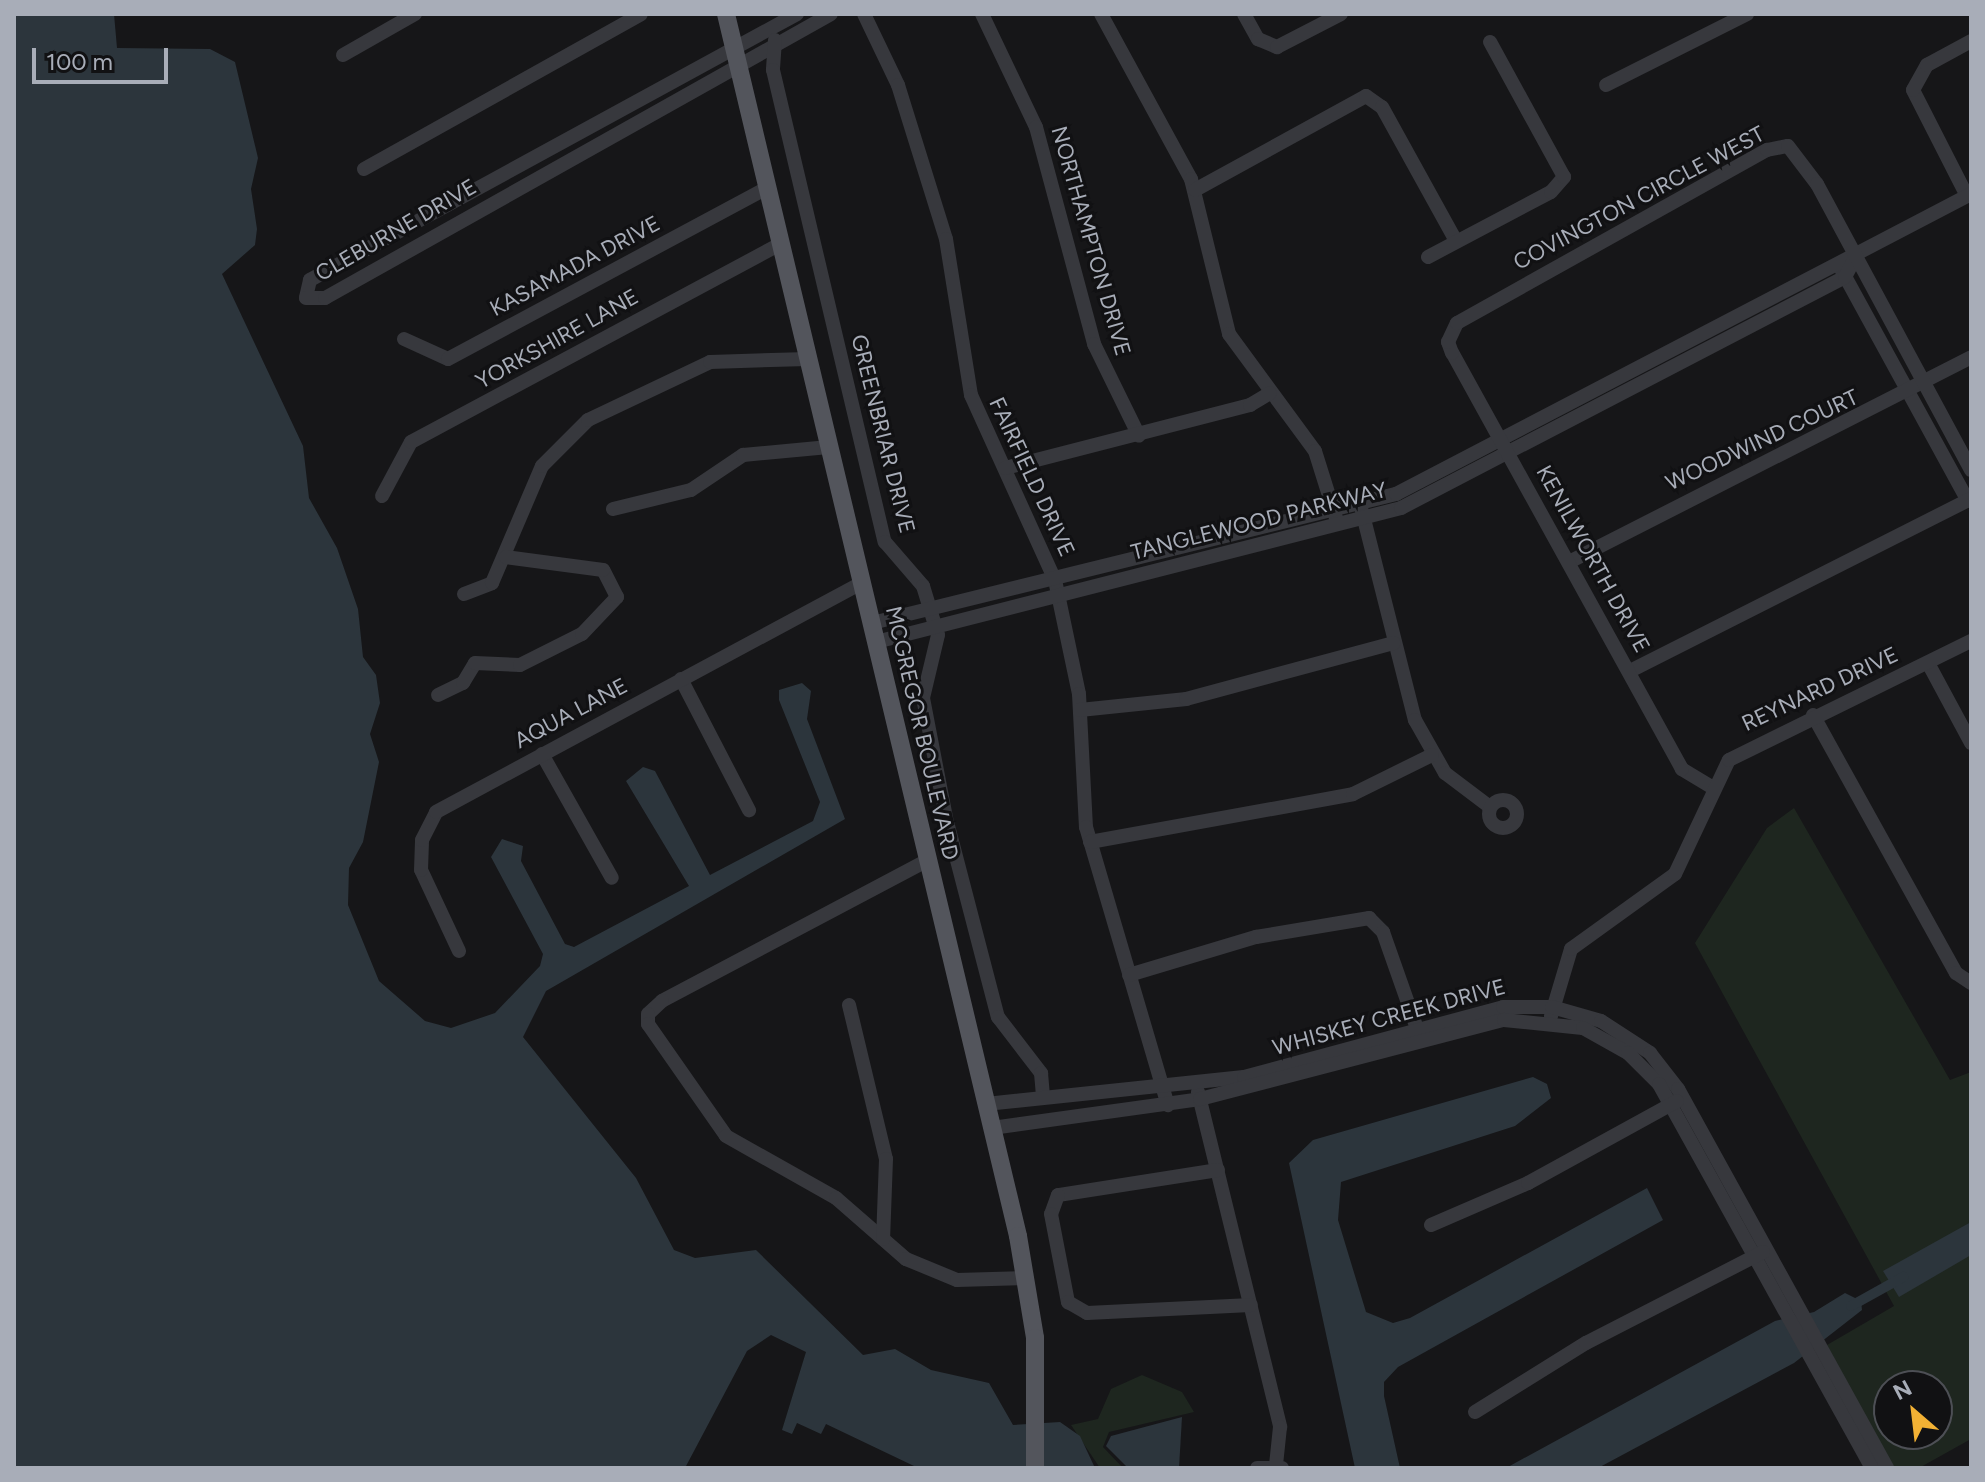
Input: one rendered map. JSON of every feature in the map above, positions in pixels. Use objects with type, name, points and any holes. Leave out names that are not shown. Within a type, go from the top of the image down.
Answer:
[{"type":"main road","name":"MCGREGOR BOULEVARD","points":[[726,14],[1026,1278],[1038,1414],[1035,1468]]},
{"type":"street","points":[[343,55],[415,14]]},
{"type":"street","points":[[364,169],[641,14]]},
{"type":"street","points":[[774,39],[797,14]]},
{"type":"street","points":[[774,39],[831,14]]},
{"type":"street","name":"FAIRFIELD DRIVE","points":[[864,14],[903,99],[950,258],[971,395],[1056,588],[1080,710],[1090,842],[1168,1105]]},
{"type":"street","name":"NORTHAMPTON DRIVE","points":[[982,14],[1036,127],[1094,344],[1139,436]]},
{"type":"street","points":[[1101,14],[1195,190],[1221,314],[1270,393],[1315,451],[1337,520]]},
{"type":"street","points":[[1244,14],[1258,39],[1277,47],[1341,14]]},
{"type":"street","points":[[1606,85],[1747,14]]},
{"type":"street","name":"CLEBURNE DRIVE","points":[[514,181],[310,280],[306,298],[325,298],[514,181],[736,56],[774,39]]},
{"type":"street","name":"GREENBRIAR DRIVE","points":[[774,39],[773,70],[885,542],[923,586],[934,625],[938,656],[923,698],[946,818],[998,1017],[1012,1044],[1036,1064],[1043,1097]]},
{"type":"street","points":[[1969,195],[1913,90],[1927,65],[1971,41]]},
{"type":"street","points":[[1428,257],[1530,203],[1564,177],[1490,42]]},
{"type":"street","points":[[1195,190],[1366,96],[1382,107],[1456,241]]},
{"type":"street","name":"COVINGTON CIRCLE WEST","points":[[1448,341],[1466,317],[1777,146],[1803,160],[1855,258]]},
{"type":"street","name":"KASAMADA DRIVE","points":[[404,339],[448,359],[767,188]]},
{"type":"street","name":"TANGLEWOOD PARKWAY","points":[[876,642],[1056,588],[1362,514],[1503,445],[1727,321],[1837,262],[1855,258],[1969,195]]},
{"type":"street","name":"YORKSHIRE LANE","points":[[382,496],[411,442],[780,244]]},
{"type":"street","points":[[1845,277],[1855,258]]},
{"type":"street","points":[[1855,258],[1971,470]]},
{"type":"street","points":[[1630,671],[1970,500],[1837,262]]},
{"type":"street","name":"TANGLEWOOD PARKWAY","points":[[1617,384],[1734,335],[1845,277]]},
{"type":"street","points":[[1727,321],[1734,335]]},
{"type":"street","name":"KENILWORTH DRIVE","points":[[1448,341],[1682,769],[1710,786]]},
{"type":"street","name":"WOODWIND COURT","points":[[1571,561],[1924,384],[1971,357]]},
{"type":"street","points":[[464,594],[492,583],[506,557],[542,466],[588,420],[710,362],[808,359]]},
{"type":"street","points":[[1005,468],[1139,436],[1270,393]]},
{"type":"street","points":[[613,509],[691,490],[743,455],[829,447]]},
{"type":"street","points":[[1362,514],[1394,643],[1432,755],[1462,790],[1490,807]]},
{"type":"street","points":[[438,695],[463,683],[475,663],[520,665],[595,624],[614,603],[617,586],[603,570],[506,557]]},
{"type":"street","name":"AQUA LANE","points":[[459,951],[424,881],[425,830],[445,804],[862,583]]},
{"type":"street","name":"TANGLEWOOD PARKWAY","points":[[872,623],[1056,588]]},
{"type":"street","name":"REYNARD DRIVE","points":[[1551,1014],[1561,969],[1579,939],[1675,874],[1710,786],[1738,751],[1971,641]]},
{"type":"street","points":[[1080,710],[1186,699],[1394,643]]},
{"type":"street","points":[[1928,663],[1971,743]]},
{"type":"street","points":[[681,679],[749,810]]},
{"type":"street","points":[[1813,715],[1956,973],[1971,983]]},
{"type":"street","points":[[542,754],[612,878]]},
{"type":"street","points":[[1090,842],[1353,794],[1432,755]]},
{"type":"street","points":[[928,860],[648,1014],[657,1042],[726,1136],[850,1208],[918,1267],[947,1278],[1026,1278]]},
{"type":"street","points":[[1129,975],[1256,937],[1369,918],[1383,932],[1420,1036]]},
{"type":"street","points":[[849,1005],[886,1159],[883,1239]]},
{"type":"street","name":"WHISKEY CREEK DRIVE","points":[[986,1104],[1196,1084],[1420,1036],[1551,1014],[1611,1041],[1644,1066],[1677,1101],[1815,1351],[1872,1468]]},
{"type":"street","name":"WHISKEY CREEK DRIVE","points":[[992,1128],[1200,1099],[1420,1036]]},
{"type":"street","points":[[1196,1084],[1280,1427],[1279,1466],[1257,1468]]},
{"type":"street","points":[[1431,1225],[1528,1183],[1677,1101]]},
{"type":"street","points":[[1218,1170],[1058,1195],[1051,1214],[1068,1302],[1087,1313],[1251,1305]]},
{"type":"street","points":[[850,1208],[883,1195]]},
{"type":"street","points":[[1475,1412],[1586,1343],[1761,1253]]},
{"type":"street","name":"WHISKEY CREEK DRIVE","points":[[1815,1351],[1887,1468]]},
{"type":"shaded area","points":[[14,14],[114,14],[117,48],[210,49],[235,62],[258,158],[251,189],[257,229],[255,245],[222,274],[303,446],[309,498],[337,548],[358,609],[363,657],[376,675],[380,703],[370,734],[379,762],[363,842],[349,868],[348,905],[379,981],[425,1021],[451,1028],[495,1013],[540,966],[543,954],[491,857],[502,839],[523,846],[521,861],[565,944],[574,947],[689,886],[626,781],[643,767],[655,771],[710,875],[813,821],[820,802],[779,700],[779,690],[802,683],[811,691],[807,719],[845,819],[546,991],[523,1037],[636,1178],[674,1250],[695,1258],[756,1250],[863,1355],[895,1349],[931,1370],[989,1383],[1013,1425],[1060,1422],[1080,1436],[1095,1468],[914,1466],[826,1424],[821,1434],[797,1423],[792,1434],[782,1430],[806,1352],[771,1335],[747,1351],[685,1468],[14,1468]]},
{"type":"shaded area","points":[[1794,808],[1950,1080],[1971,1072],[1971,1439],[1953,1449],[1953,1370],[1873,1370],[1873,1431],[1827,1345],[1894,1306],[1695,943],[1767,828]]},
{"type":"shaded area","points":[[1533,1077],[1547,1084],[1551,1098],[1515,1126],[1341,1182],[1338,1220],[1366,1312],[1393,1323],[1410,1318],[1647,1188],[1663,1220],[1398,1367],[1384,1382],[1384,1396],[1400,1468],[1355,1468],[1289,1163],[1313,1140]]},
{"type":"shaded area","points":[[1971,1222],[1971,1255],[1899,1297],[1883,1271]]},
{"type":"shaded area","points":[[1845,1293],[1861,1301],[1862,1310],[1794,1363],[1598,1468],[1506,1468],[1775,1321],[1814,1312]]},
{"type":"shaded area","points":[[1142,1375],[1182,1392],[1194,1412],[1109,1432],[1103,1447],[1123,1468],[1100,1468],[1071,1425],[1098,1419],[1111,1389]]},
{"type":"shaded area","points":[[1182,1417],[1179,1468],[1128,1468],[1106,1446],[1111,1436]]},
{"type":"shaded area","points":[[1883,1450],[1951,1450],[1919,1468],[1893,1468]]},
{"type":"waterway","points":[[1851,1306],[1903,1277]]}]
